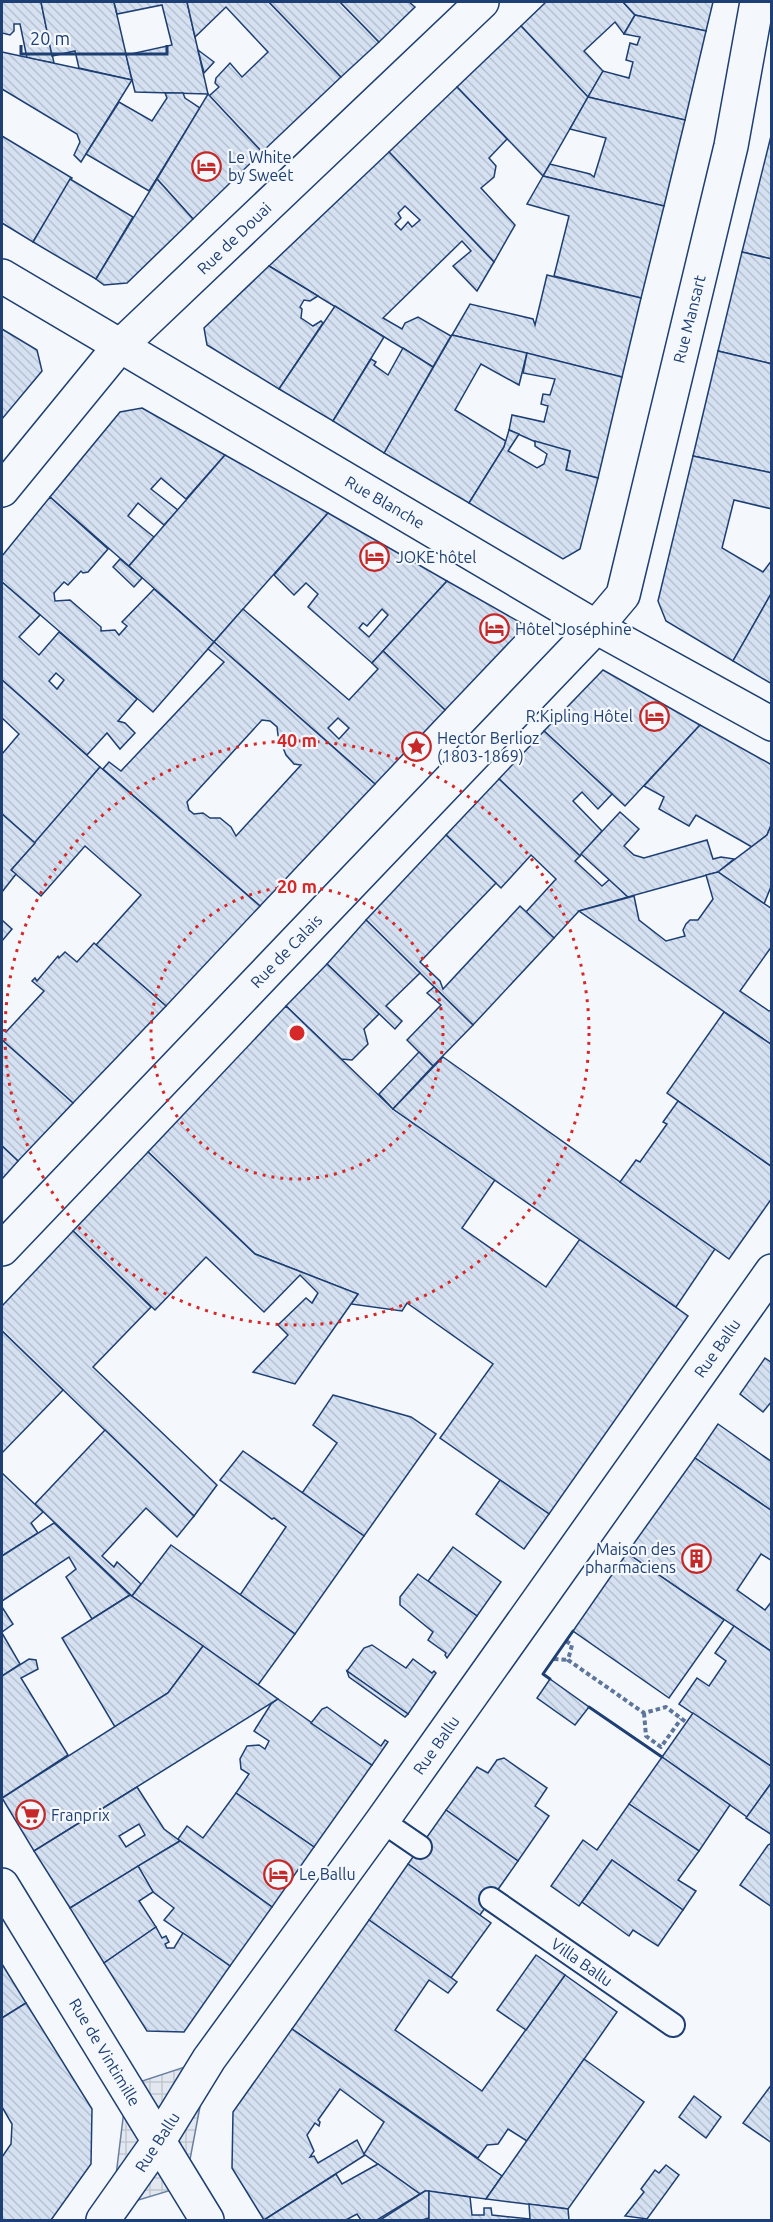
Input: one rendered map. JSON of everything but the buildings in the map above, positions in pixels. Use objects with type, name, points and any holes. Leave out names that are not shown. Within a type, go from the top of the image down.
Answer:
[{"type":"street","name":"Rue de Douai","points":[[2,490],[119,346],[483,2]]},
{"type":"street","name":"Rue Mansart","points":[[596,627],[623,595],[731,146],[757,2]]},
{"type":"street","name":"Rue Blanche","points":[[2,276],[596,627],[771,724]]},
{"type":"street","name":"Rue de Calais","points":[[2,1249],[596,627]]},
{"type":"street","name":"Rue Ballu","points":[[103,2220],[158,2142],[209,2059],[382,1821],[771,1271]]},
{"type":"street","name":"Rue de Vintimille","points":[[2,1885],[207,2220]]},
{"type":"lane","points":[[382,1821],[420,1847]]},
{"type":"lane","name":"Villa Ballu","points":[[491,1899],[673,2025]]},
{"type":"path","points":[[566,1641],[572,1645],[568,1660]]},
{"type":"path","points":[[554,1659],[568,1660],[644,1713]]},
{"type":"path","points":[[644,1713],[666,1707],[686,1722]]},
{"type":"path","points":[[644,1713],[646,1736],[661,1747],[681,1719]]},
{"type":"shaded area","points":[[209,2059],[185,2186],[112,2208],[127,2086]]},
{"type":"wall","points":[[550,1679],[543,1674],[573,1631]]},
{"type":"wall","points":[[589,1707],[662,1757]]},
{"type":"place","name":"Le White by Sweet","points":[[207,166]]},
{"type":"place","name":"JOKE hôtel","points":[[375,557]]},
{"type":"place","name":"Hôtel Joséphine","points":[[494,629]]},
{"type":"place","name":"R.Kipling Hôtel","points":[[654,716]]},
{"type":"place","name":"Hector Berlioz (1803-1869)","points":[[416,747]]},
{"type":"place","name":"Maison des pharmaciens","points":[[697,1558]]},
{"type":"place","name":"Franprix","points":[[30,1815]]},
{"type":"place","name":"Le Ballu","points":[[278,1874]]}]
